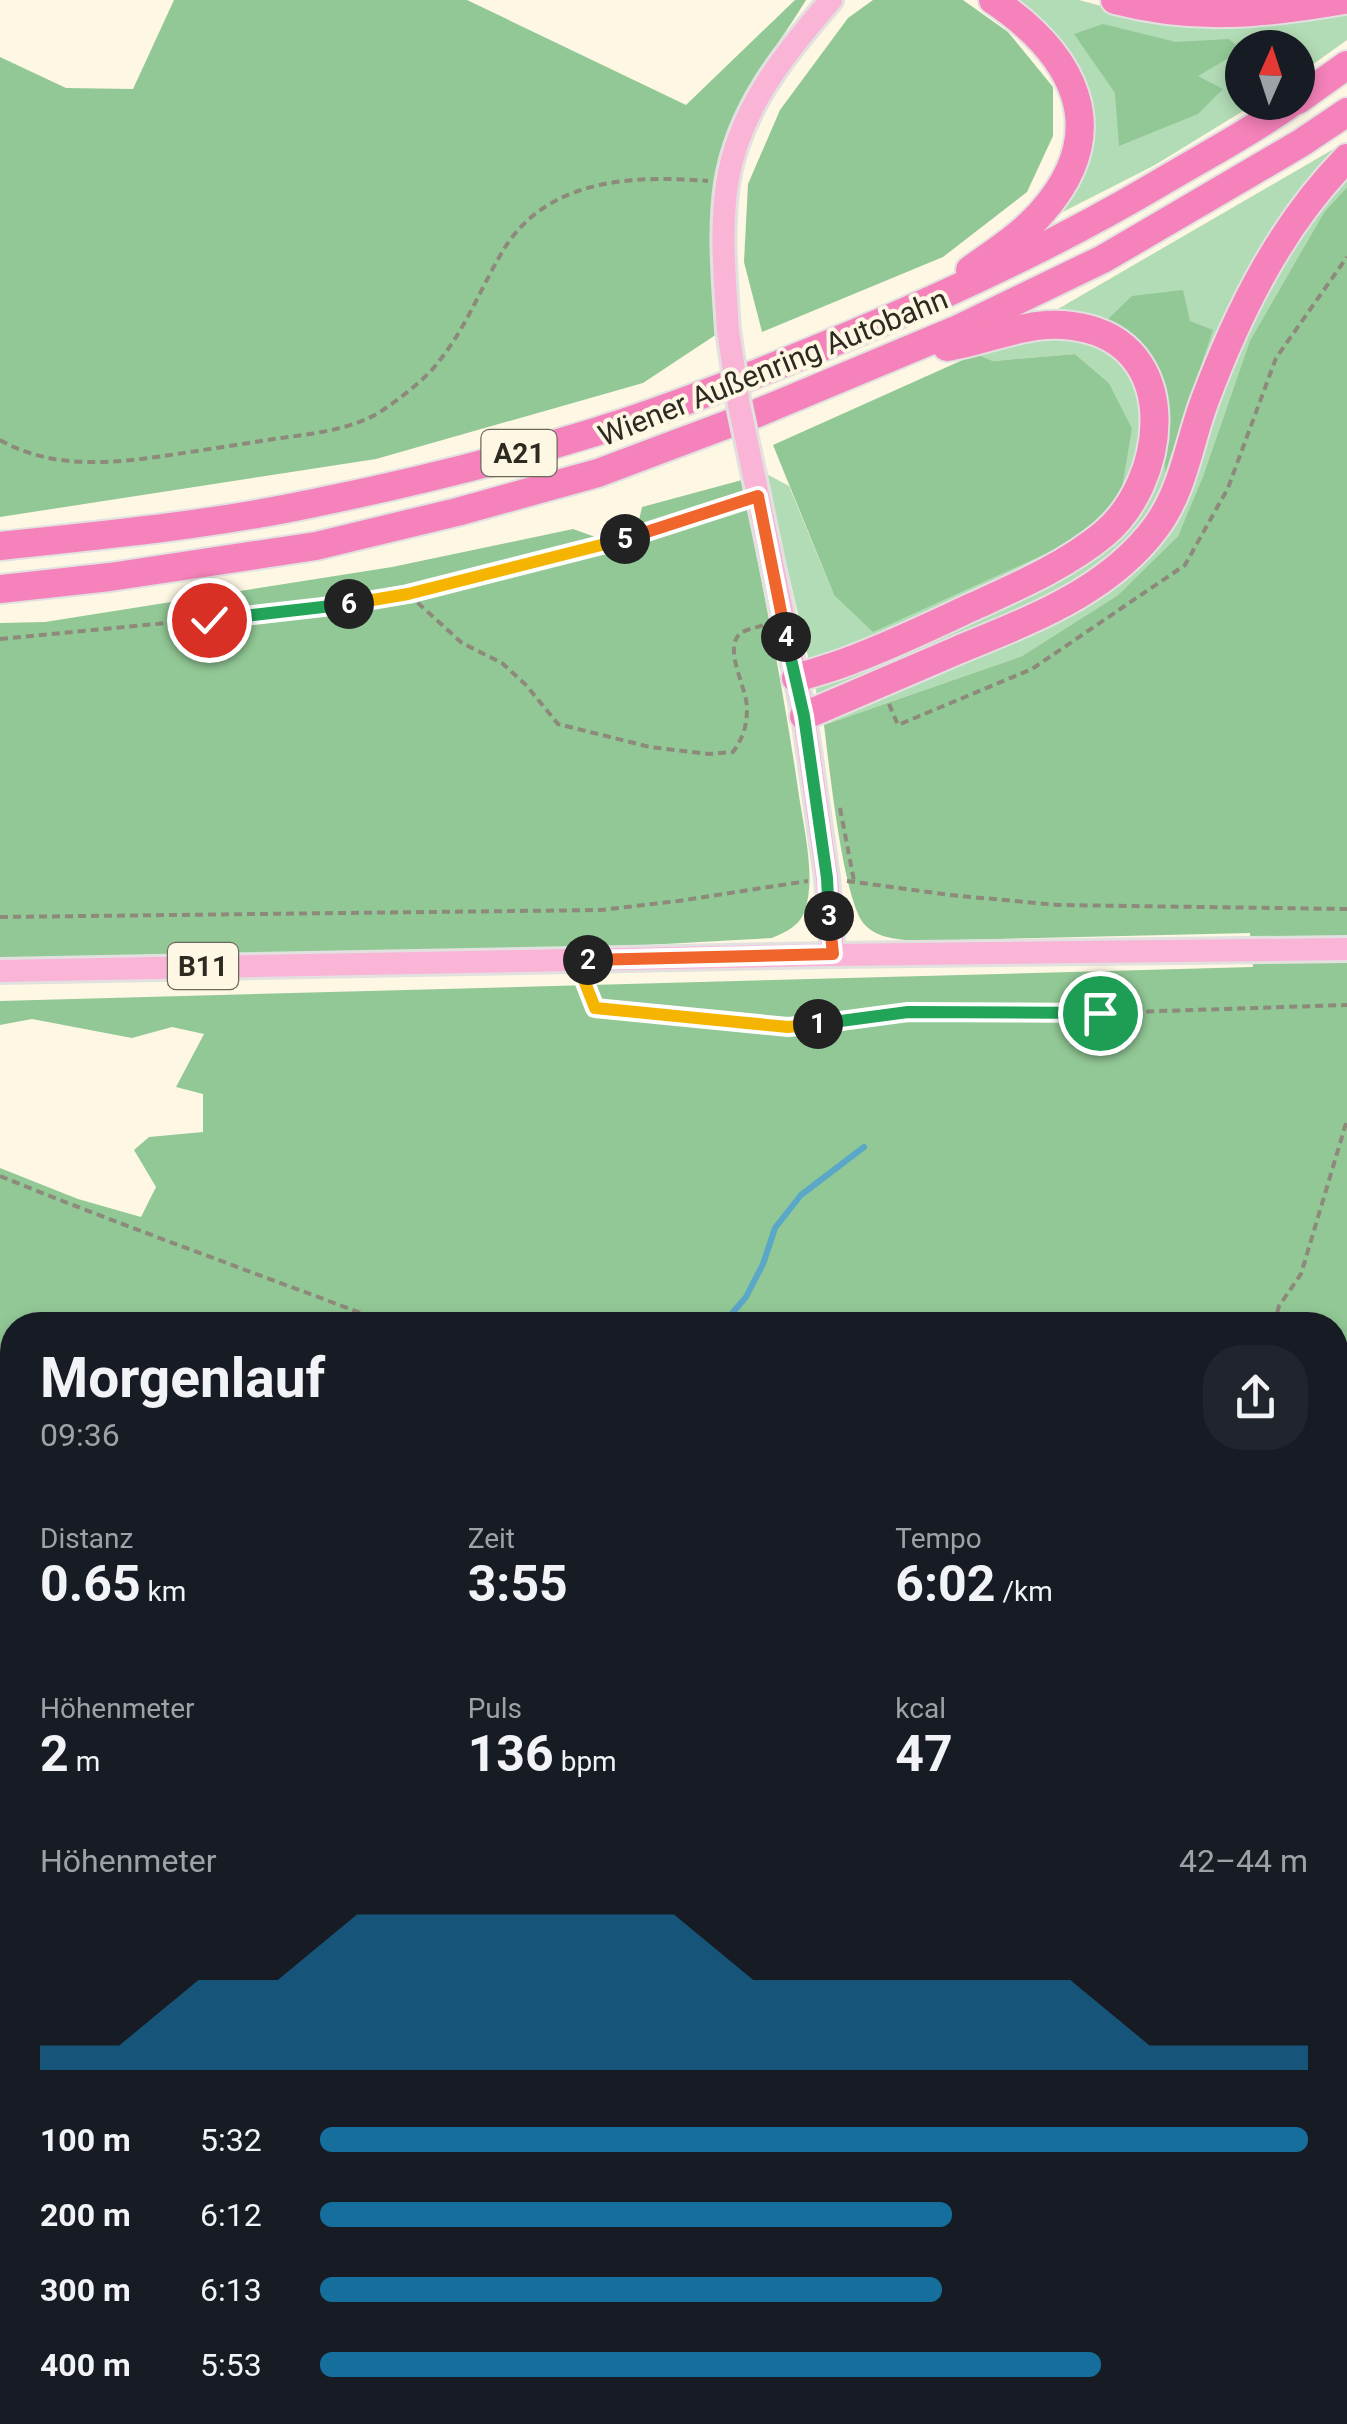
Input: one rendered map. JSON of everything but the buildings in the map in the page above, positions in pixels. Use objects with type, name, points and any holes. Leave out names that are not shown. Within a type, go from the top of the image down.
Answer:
[{"type":"highway","points":[[924,304],[1024,231],[1044,211],[1061,186],[1080,134],[1080,110],[1063,68],[1018,17],[993,0]]},
{"type":"highway","points":[[1115,0],[1196,14],[1261,12],[1344,0]]},
{"type":"highway","name":"Wiener Außenring Autobahn","points":[[1315,88],[1347,65]]},
{"type":"highway","name":"Wiener Außenring Autobahn","points":[[0,589],[316,546],[598,473],[755,414],[956,330],[1103,258],[1347,112]]},
{"type":"highway","name":"Wiener Außenring Autobahn","points":[[0,546],[204,522],[312,504],[610,427],[754,376],[1010,265],[1091,224],[1264,120]]},
{"type":"highway","points":[[804,716],[1046,613],[1093,586],[1127,560],[1154,530],[1177,491],[1205,400],[1268,262],[1347,158]]},
{"type":"highway","points":[[796,678],[901,640],[1056,566],[1108,530],[1128,508],[1148,470],[1156,421],[1154,400],[1137,362],[1108,336],[1072,326],[1031,326],[964,344],[896,356]]},
{"type":"main road","points":[[831,0],[791,46],[762,88],[739,136],[727,183],[723,252],[728,330],[739,404],[804,716],[827,878],[833,954]]},
{"type":"main road","name":"B11","points":[[0,971],[1347,948]]},
{"type":"path","points":[[0,440],[36,456],[94,463],[129,462],[351,424],[380,412],[438,363],[506,246],[547,204],[605,182],[633,178],[727,183]]},
{"type":"path","points":[[0,639],[316,609],[408,594],[615,542],[756,486]]},
{"type":"path","points":[[408,594],[462,643],[502,664],[526,685],[558,724],[650,747],[708,754],[733,752],[745,732],[747,704],[733,652],[734,641],[742,632],[782,620]]},
{"type":"path","points":[[0,916],[601,910],[827,878],[950,896],[1058,904],[1347,909]]},
{"type":"path","points":[[580,960],[595,1008],[788,1027],[908,1012],[1100,1013],[1347,1005]]},
{"type":"path","points":[[1277,1312],[1301,1274],[1347,1120]]},
{"type":"path","points":[[0,1176],[109,1221],[358,1312]]},
{"type":"green space","points":[[174,0],[467,0],[686,105],[795,0],[806,0],[740,105],[720,161],[712,218],[717,334],[643,383],[376,459],[0,517],[0,57],[66,88],[133,89]]},
{"type":"green space","points":[[873,0],[963,0],[1008,32],[1053,87],[1053,136],[1027,192],[943,257],[762,332],[744,262],[748,184],[780,110],[848,18]]},
{"type":"green space","points":[[1006,0],[1079,0],[1146,18],[1347,7],[1347,40],[1315,63],[1315,30],[1225,30],[1225,120],[1228,120],[1155,165],[1049,219],[1091,118]]},
{"type":"green space","points":[[1103,24],[1176,42],[1225,39],[1225,60],[1198,76],[1223,89],[1198,114],[1119,146],[1115,93],[1074,34]]},
{"type":"green space","points":[[1337,147],[1347,164],[1347,187],[1325,211],[1178,536],[1118,595],[1022,656],[824,725],[765,473],[789,486],[834,595],[1132,428],[1109,383],[1075,354],[993,361],[976,354]]},
{"type":"green space","points":[[1347,187],[1347,1312],[0,1312],[0,1168],[78,1199],[141,1217],[156,1187],[134,1150],[149,1137],[203,1132],[203,1094],[176,1087],[204,1034],[172,1027],[132,1038],[32,1019],[0,1025],[0,1001],[1253,967],[1250,933],[917,941],[876,933],[865,925],[850,889],[824,725],[1022,656],[1118,595],[1178,536],[1203,477],[1250,341],[1325,211]]},
{"type":"green space","points":[[1183,290],[1190,321],[1213,330],[1165,473],[1164,402],[1104,323],[1132,296]]},
{"type":"green space","points":[[976,354],[993,361],[1075,354],[1109,383],[1132,428],[1121,494],[1078,539],[873,632],[834,595],[773,445]]},
{"type":"green space","points":[[742,480],[780,677],[808,853],[808,897],[803,916],[792,928],[772,938],[574,949],[0,961],[0,623],[45,622],[392,567],[573,529],[632,550],[642,507]]},
{"type":"waterway","points":[[733,1312],[763,1264],[775,1228],[801,1195],[864,1147]]},
{"type":"route","points":[[209,620],[334,607],[408,594],[615,542],[758,496],[804,716],[827,878],[833,954],[580,960],[595,1008],[788,1027],[908,1012],[1100,1013]]}]
